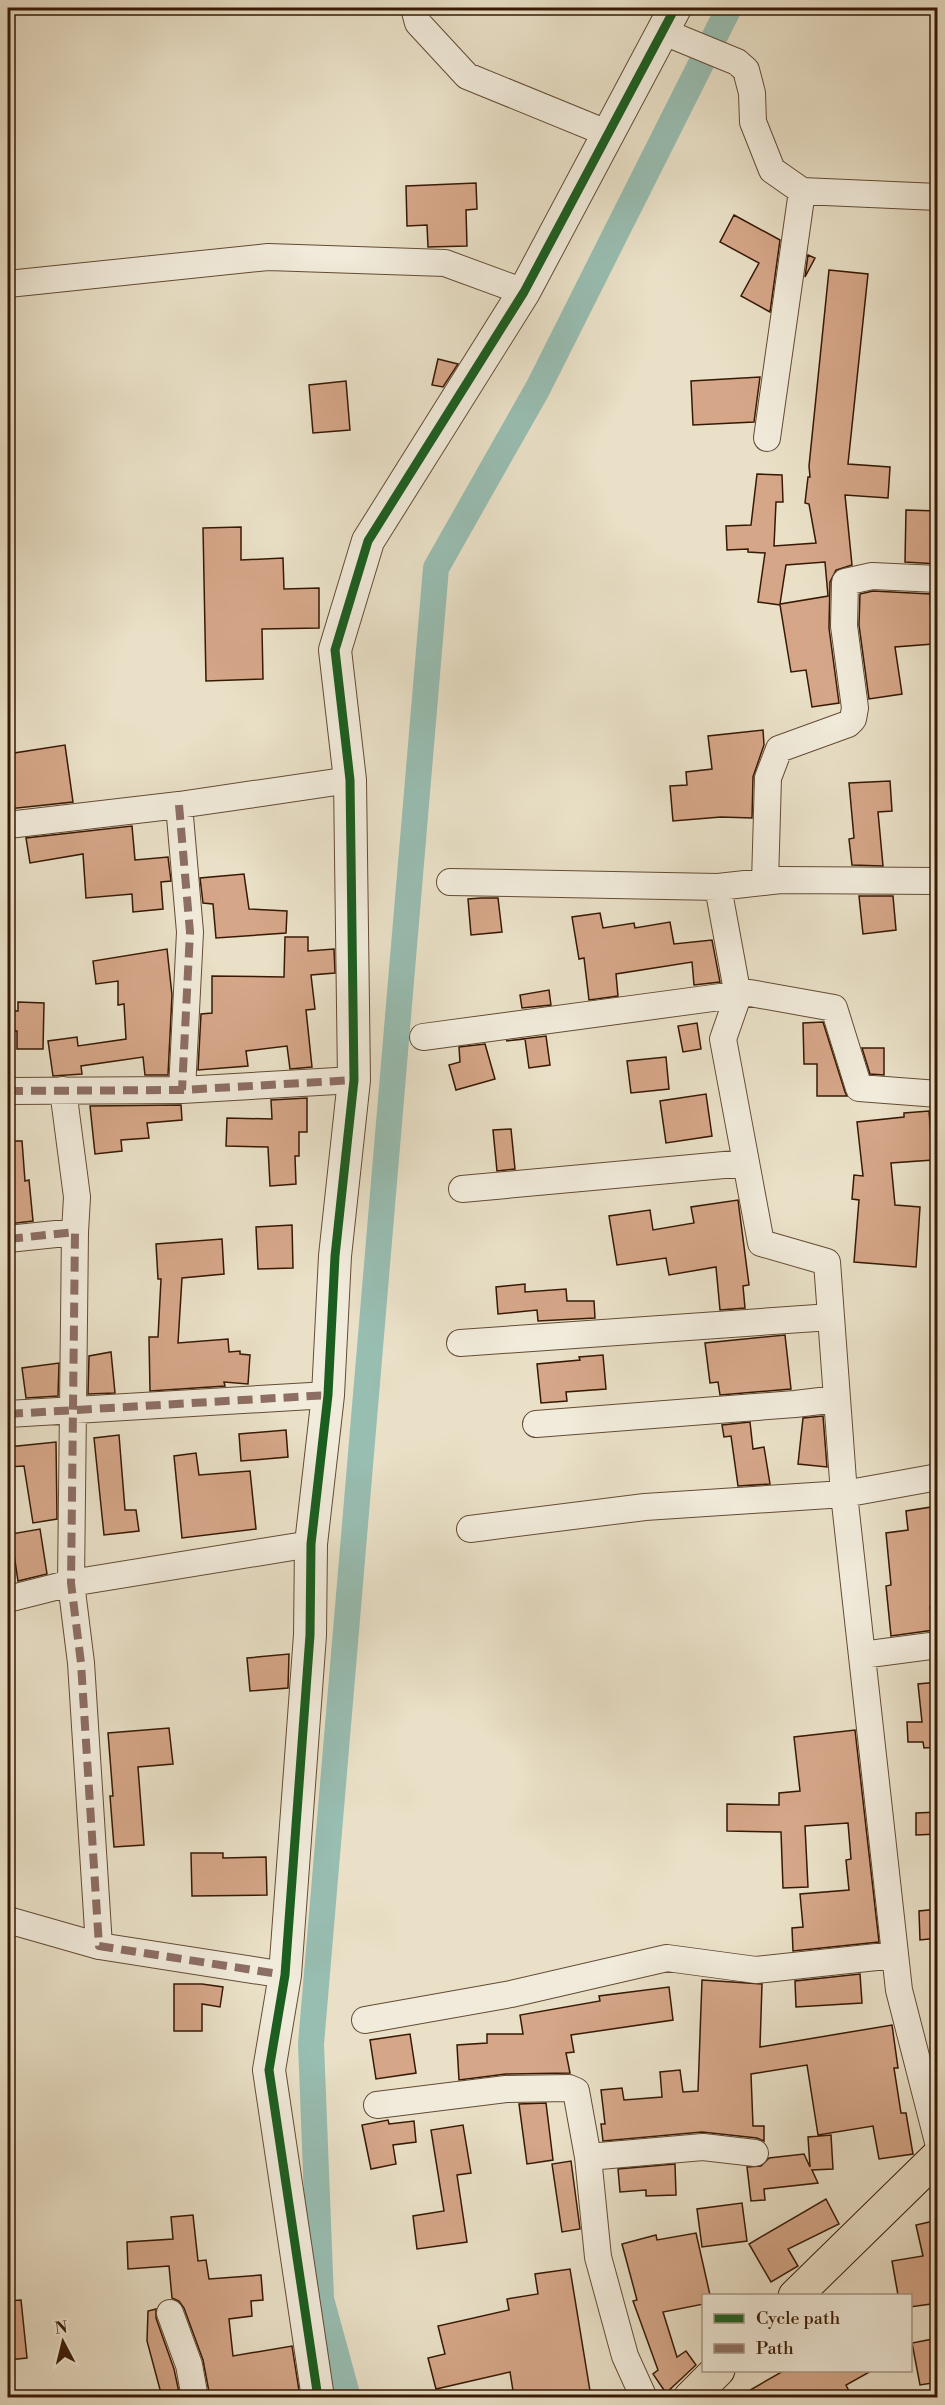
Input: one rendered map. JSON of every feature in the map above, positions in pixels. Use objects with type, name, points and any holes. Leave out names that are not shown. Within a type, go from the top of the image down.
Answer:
[{"type":"main road","points":[[796,2294],[938,2156]]},
{"type":"main road","points":[[690,2397],[716,2372]]},
{"type":"street","points":[[414,8],[418,23],[467,76],[609,134]]},
{"type":"street","points":[[318,2397],[269,2070],[285,1975],[310,1635],[311,1544],[328,1395],[335,1256],[354,1080],[350,780],[334,650],[368,541],[524,292],[670,20],[746,70],[752,93],[753,122],[772,170],[802,191],[938,197]]},
{"type":"street","points":[[766,438],[802,191]]},
{"type":"street","points":[[8,284],[268,257],[445,263],[524,292]]},
{"type":"street","points":[[765,882],[768,778],[779,749],[848,724],[854,719],[855,708],[844,626],[845,582],[872,576],[938,579]]},
{"type":"street","points":[[8,825],[179,805],[350,780]]},
{"type":"street","points":[[179,805],[190,932],[182,1090]]},
{"type":"street","points":[[450,882],[718,887],[765,882],[938,881]]},
{"type":"street","points":[[718,887],[738,996],[723,1040],[761,1243],[827,1262],[844,1494],[899,1990],[938,2142]]},
{"type":"street","points":[[423,1037],[750,993],[834,1008],[859,1088],[938,1094]]},
{"type":"street","points":[[8,1091],[182,1090],[354,1080]]},
{"type":"street","points":[[63,1090],[77,1197],[71,1583],[81,1663],[99,1946]]},
{"type":"street","points":[[462,1189],[746,1163]]},
{"type":"street","points":[[8,1239],[75,1232]]},
{"type":"street","points":[[460,1343],[831,1317]]},
{"type":"street","points":[[8,1414],[328,1395]]},
{"type":"street","points":[[536,1424],[837,1399]]},
{"type":"street","points":[[470,1529],[645,1507],[844,1494],[938,1477]]},
{"type":"street","points":[[8,1599],[71,1583],[311,1544]]},
{"type":"street","points":[[862,1654],[938,1645]]},
{"type":"street","points":[[8,1920],[99,1946],[285,1975]]},
{"type":"street","points":[[365,2020],[511,1994],[667,1958],[756,1970],[895,1955]]},
{"type":"street","points":[[377,2105],[506,2089],[569,2088],[576,2091],[588,2157],[598,2257],[625,2356],[644,2397]]},
{"type":"street","points":[[588,2157],[703,2147],[755,2153]]},
{"type":"street","points":[[170,2313],[189,2365],[195,2397]]},
{"type":"building","points":[[476,183],[477,209],[466,210],[467,246],[428,247],[427,225],[407,226],[406,186]]},
{"type":"building","points":[[734,215],[780,240],[770,312],[741,296],[759,263],[720,242]]},
{"type":"building","points":[[808,255],[815,258],[805,277]]},
{"type":"building","points":[[829,270],[868,274],[848,464],[890,467],[888,498],[845,495],[852,565],[836,570],[830,582],[829,628],[839,703],[812,707],[806,670],[791,672],[780,605],[758,602],[765,553],[748,552],[748,549],[727,550],[726,526],[751,525],[757,474],[782,475],[783,502],[776,502],[774,546],[816,543],[809,504],[805,503],[808,477],[810,477],[809,466]],"holes":[[[825,562],[828,596],[780,604],[786,565]]]},
{"type":"building","points":[[438,359],[458,364],[443,387],[432,385]]},
{"type":"building","points":[[760,377],[754,422],[693,425],[691,381]]},
{"type":"building","points":[[346,381],[350,430],[313,433],[309,385]]},
{"type":"building","points":[[906,510],[938,511],[938,564],[905,562]]},
{"type":"building","points":[[241,527],[241,560],[283,558],[284,589],[319,588],[319,628],[262,629],[263,679],[206,681],[203,528]]},
{"type":"building","points":[[873,591],[930,594],[933,644],[895,647],[902,694],[869,699],[859,625],[860,594]]},
{"type":"building","points":[[763,730],[764,745],[753,777],[752,818],[721,817],[673,821],[670,786],[687,785],[686,772],[712,769],[708,736]]},
{"type":"building","points":[[65,745],[73,802],[8,809],[8,754]]},
{"type":"building","points":[[890,781],[892,811],[878,812],[883,866],[852,865],[849,839],[854,838],[849,783]]},
{"type":"building","points":[[132,826],[135,860],[168,857],[171,881],[161,882],[163,909],[133,912],[132,894],[86,898],[83,854],[30,863],[26,838]]},
{"type":"building","points":[[244,874],[249,909],[287,911],[286,933],[216,938],[213,904],[203,903],[200,878]]},
{"type":"building","points":[[859,896],[893,896],[896,930],[863,934]]},
{"type":"building","points":[[498,898],[502,932],[471,935],[468,899]]},
{"type":"building","points":[[600,913],[603,928],[634,923],[635,928],[670,922],[674,944],[712,940],[720,982],[694,985],[692,962],[616,974],[618,996],[589,1000],[584,958],[579,959],[572,917]]},
{"type":"building","points":[[285,937],[308,937],[308,951],[334,949],[335,973],[311,975],[315,1009],[306,1010],[312,1067],[290,1069],[287,1046],[246,1051],[248,1066],[198,1070],[201,1014],[212,1013],[212,976],[284,977]]},
{"type":"building","points":[[167,949],[172,995],[168,1075],[145,1075],[143,1057],[81,1066],[82,1074],[53,1076],[48,1041],[77,1037],[78,1046],[126,1039],[124,1004],[118,1005],[118,981],[96,984],[93,961]]},
{"type":"building","points":[[549,990],[551,1005],[522,1008],[520,995]]},
{"type":"building","points":[[18,1002],[44,1003],[43,1049],[17,1049],[17,1031],[8,1031],[8,1011],[18,1011]]},
{"type":"building","points":[[823,1022],[847,1096],[817,1096],[817,1064],[804,1064],[803,1023]]},
{"type":"building","points":[[697,1023],[701,1049],[683,1052],[678,1026]]},
{"type":"building","points":[[546,1036],[550,1065],[529,1068],[525,1039],[506,1041]]},
{"type":"building","points":[[485,1044],[495,1079],[456,1090],[449,1065],[460,1062],[459,1047]]},
{"type":"building","points":[[862,1048],[884,1048],[884,1075],[870,1074]]},
{"type":"building","points":[[666,1057],[669,1089],[631,1093],[627,1061]]},
{"type":"building","points":[[706,1094],[712,1136],[666,1143],[660,1101]]},
{"type":"building","points":[[307,1098],[307,1132],[299,1132],[299,1156],[295,1156],[296,1184],[270,1186],[268,1147],[226,1146],[227,1118],[272,1119],[271,1100]]},
{"type":"building","points":[[181,1105],[182,1120],[147,1123],[149,1138],[121,1140],[122,1151],[95,1154],[90,1106]]},
{"type":"building","points":[[929,1111],[933,1160],[891,1163],[895,1205],[920,1207],[916,1267],[854,1262],[859,1200],[852,1199],[854,1175],[863,1176],[857,1122],[904,1117],[904,1113]]},
{"type":"building","points":[[511,1129],[515,1169],[497,1171],[493,1130]]},
{"type":"building","points":[[8,1141],[22,1141],[25,1181],[29,1180],[33,1221],[8,1224]]},
{"type":"building","points":[[738,1200],[749,1285],[743,1286],[745,1308],[720,1310],[716,1267],[669,1275],[666,1258],[617,1265],[609,1216],[650,1210],[653,1230],[694,1223],[691,1207]]},
{"type":"building","points":[[292,1225],[293,1268],[258,1269],[256,1227]]},
{"type":"building","points":[[222,1239],[224,1274],[182,1278],[178,1343],[228,1339],[229,1352],[240,1351],[240,1354],[250,1355],[248,1384],[224,1382],[225,1386],[150,1391],[149,1337],[158,1337],[161,1279],[158,1279],[156,1244]]},
{"type":"building","points":[[525,1284],[525,1292],[566,1289],[567,1301],[594,1301],[595,1318],[538,1321],[537,1310],[498,1314],[496,1287]]},
{"type":"building","points":[[785,1335],[791,1389],[720,1395],[718,1382],[710,1383],[705,1343]]},
{"type":"building","points":[[111,1352],[115,1393],[88,1394],[89,1356]]},
{"type":"building","points":[[603,1355],[606,1389],[566,1392],[567,1401],[541,1403],[537,1364],[580,1360],[579,1357]]},
{"type":"building","points":[[59,1363],[58,1396],[26,1398],[22,1368]]},
{"type":"building","points":[[823,1416],[827,1467],[798,1464],[803,1418]]},
{"type":"building","points":[[750,1422],[753,1449],[764,1447],[770,1484],[738,1486],[731,1436],[724,1437],[722,1425]]},
{"type":"building","points":[[286,1430],[288,1457],[241,1461],[239,1434]]},
{"type":"building","points":[[119,1435],[125,1510],[136,1510],[139,1531],[104,1535],[94,1438]]},
{"type":"building","points":[[56,1442],[57,1519],[33,1523],[24,1466],[8,1467],[8,1447]]},
{"type":"building","points":[[196,1453],[199,1475],[250,1471],[256,1529],[182,1538],[174,1456]]},
{"type":"building","points":[[938,1506],[938,1576],[932,1577],[936,1607],[930,1607],[934,1630],[891,1636],[886,1586],[891,1585],[886,1533],[908,1530],[906,1511]]},
{"type":"building","points":[[40,1529],[47,1574],[18,1581],[11,1534]]},
{"type":"building","points":[[289,1654],[288,1688],[250,1691],[247,1658]]},
{"type":"building","points":[[938,1682],[938,1747],[924,1748],[923,1742],[908,1742],[907,1722],[922,1722],[918,1684]]},
{"type":"building","points":[[169,1728],[173,1764],[138,1767],[144,1845],[114,1847],[108,1733]]},
{"type":"building","points":[[855,1730],[879,1942],[793,1951],[792,1928],[803,1927],[800,1894],[849,1890],[846,1860],[851,1859],[848,1823],[805,1826],[808,1887],[783,1888],[781,1832],[727,1831],[727,1804],[779,1805],[779,1793],[800,1791],[794,1737]]},
{"type":"building","points":[[938,1812],[938,1834],[916,1835],[916,1813]]},
{"type":"building","points":[[191,1853],[223,1853],[223,1858],[266,1857],[267,1895],[192,1896]]},
{"type":"building","points":[[938,1909],[938,1938],[920,1940],[919,1911]]},
{"type":"building","points":[[860,1974],[862,2003],[796,2007],[795,1981]]},
{"type":"building","points":[[702,1980],[762,1984],[760,2047],[892,2025],[898,2068],[894,2068],[901,2113],[906,2113],[913,2154],[879,2159],[873,2126],[818,2135],[807,2065],[751,2074],[753,2126],[764,2126],[764,2141],[757,2138],[702,2132],[603,2141],[601,2124],[605,2124],[601,2090],[622,2088],[624,2100],[662,2097],[660,2072],[680,2070],[683,2092],[698,2091]]},
{"type":"building","points":[[174,1984],[223,1987],[220,2007],[202,2004],[202,2031],[174,2031]]},
{"type":"building","points":[[669,1987],[673,2020],[571,2035],[574,2052],[566,2053],[570,2073],[506,2074],[459,2080],[457,2045],[487,2043],[487,2034],[523,2034],[520,2015],[600,2001],[599,1996]]},
{"type":"building","points":[[410,2034],[416,2073],[376,2079],[370,2040]]},
{"type":"building","points":[[546,2103],[553,2160],[527,2164],[519,2104]]},
{"type":"building","points":[[388,2120],[389,2124],[414,2121],[416,2142],[393,2145],[396,2164],[371,2169],[362,2125]]},
{"type":"building","points":[[463,2125],[471,2173],[457,2175],[467,2242],[417,2249],[413,2216],[444,2211],[431,2130]]},
{"type":"building","points":[[831,2135],[833,2169],[812,2170],[818,2183],[764,2189],[765,2200],[751,2201],[747,2167],[761,2166],[769,2158],[804,2154],[810,2167],[808,2137]]},
{"type":"building","points":[[571,2161],[580,2229],[562,2232],[552,2164]]},
{"type":"building","points":[[675,2164],[676,2195],[646,2196],[646,2190],[620,2192],[618,2169]]},
{"type":"building","points":[[826,2199],[839,2224],[788,2249],[798,2266],[771,2282],[749,2244]]},
{"type":"building","points":[[742,2203],[747,2241],[702,2247],[697,2209]]},
{"type":"building","points":[[193,2215],[198,2261],[206,2260],[209,2279],[261,2275],[263,2300],[251,2301],[252,2316],[229,2319],[233,2356],[292,2346],[300,2397],[210,2397],[203,2360],[184,2308],[179,2301],[172,2298],[169,2266],[128,2269],[127,2242],[173,2239],[171,2217]]},
{"type":"building","points":[[938,2220],[938,2303],[912,2307],[912,2294],[898,2294],[892,2261],[923,2256],[916,2225]]},
{"type":"building","points":[[696,2233],[710,2294],[702,2294],[702,2304],[663,2312],[677,2357],[686,2351],[696,2365],[666,2393],[653,2374],[658,2370],[633,2301],[637,2300],[622,2244],[656,2235],[657,2240]]},
{"type":"building","points":[[570,2269],[591,2397],[561,2397],[561,2393],[514,2397],[510,2372],[436,2389],[428,2358],[445,2354],[438,2326],[509,2310],[507,2299],[538,2294],[535,2274]]},
{"type":"building","points":[[21,2300],[27,2358],[8,2360],[8,2301]]},
{"type":"building","points":[[156,2309],[156,2318],[174,2369],[180,2397],[162,2397],[147,2341],[148,2311]]},
{"type":"building","points":[[938,2338],[938,2382],[920,2385],[912,2343]]},
{"type":"building","points":[[782,2372],[869,2372],[846,2385],[852,2397],[738,2397]]},
{"type":"waterway","points":[[348,2398],[321,2299],[311,2044],[436,568],[538,388],[729,8]]},
{"type":"marked path","points":[[179,805],[190,932],[182,1090]]},
{"type":"marked path","points":[[8,1091],[182,1090],[354,1080]]},
{"type":"marked path","points":[[8,1239],[75,1232],[71,1583],[81,1663],[99,1946],[285,1975]]},
{"type":"marked path","points":[[8,1414],[328,1395]]},
{"type":"cycle path","points":[[318,2398],[269,2070],[285,1975],[310,1635],[311,1544],[328,1395],[335,1256],[354,1080],[350,780],[335,650],[368,541],[524,292],[675,8]]}]
